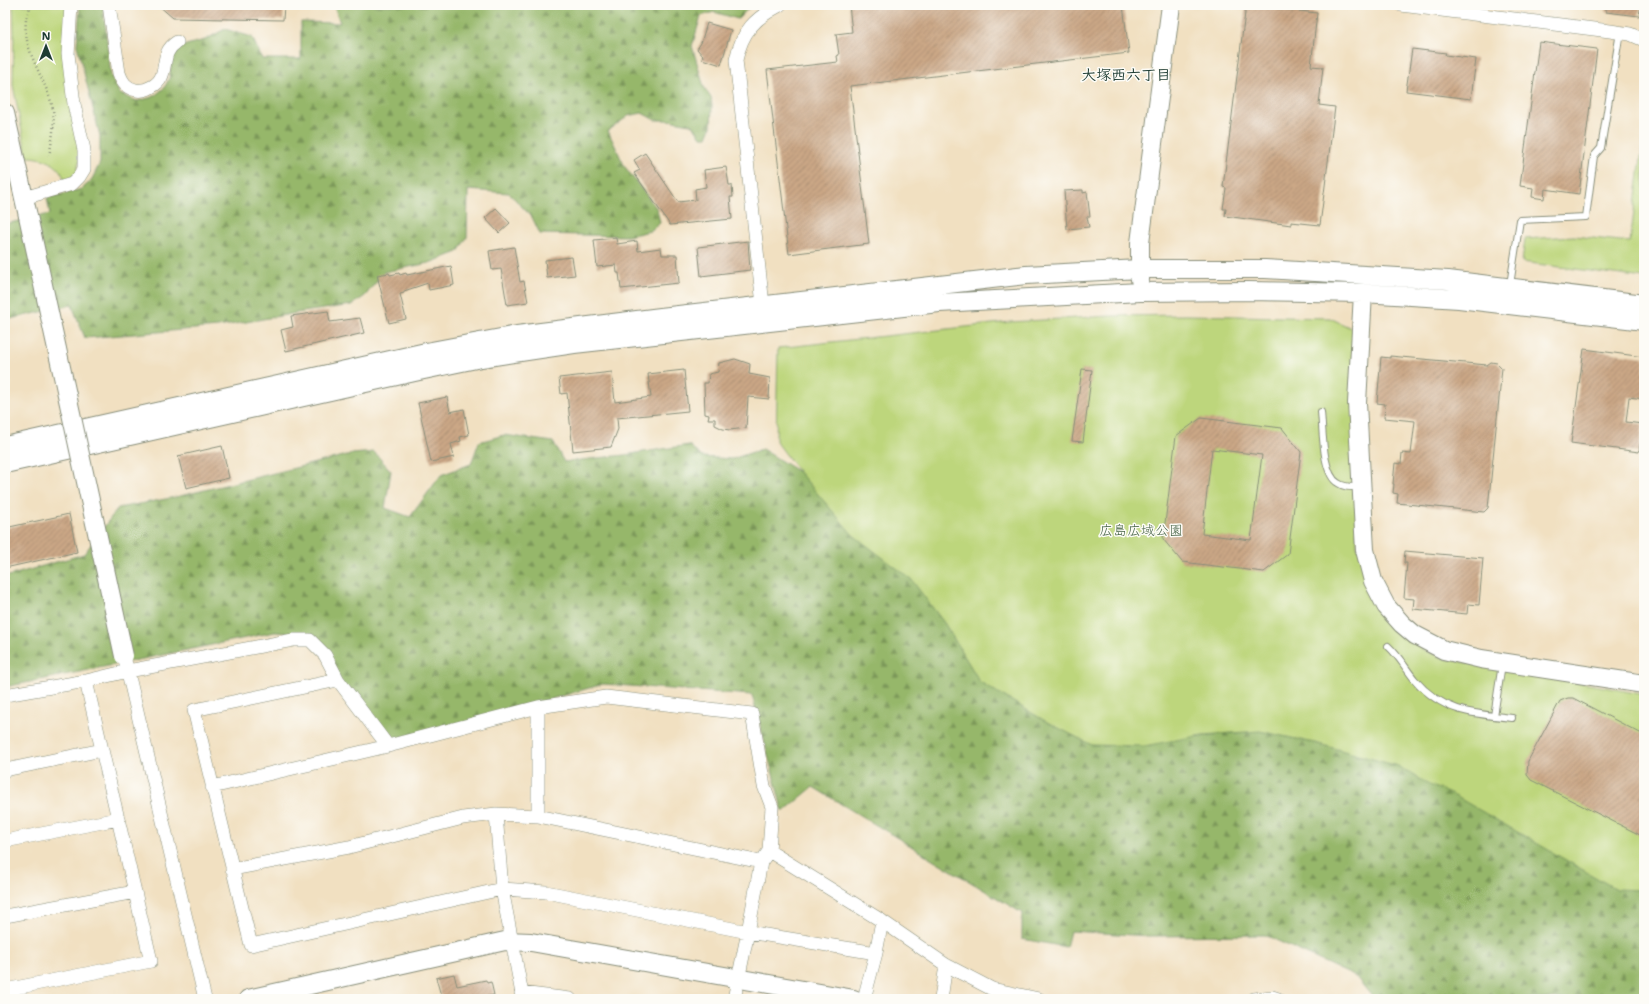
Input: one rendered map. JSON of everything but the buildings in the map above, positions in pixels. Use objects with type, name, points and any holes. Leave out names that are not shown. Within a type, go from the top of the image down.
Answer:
[{"type":"street","points":[[24,198],[72,184],[84,169],[84,150],[74,104],[68,54],[71,5]]},
{"type":"street","points":[[109,5],[119,73],[121,79],[127,87],[135,90],[145,90],[158,82],[163,74],[165,54],[168,49],[177,42]]},
{"type":"street","points":[[763,305],[736,60],[743,38],[750,27],[765,13],[780,5]]},
{"type":"street","points":[[1140,292],[1140,243],[1171,5]]},
{"type":"street","points":[[1401,5],[1620,32],[1644,40]]},
{"type":"street","points":[[5,113],[126,663],[205,999]]},
{"type":"street","points":[[5,446],[426,352],[555,329],[1026,275],[1140,270],[1265,269],[1448,280],[1644,304]]},
{"type":"street","points":[[5,464],[419,371],[528,350],[939,303],[1140,292],[1248,291],[1363,293],[1459,300],[1644,321]]},
{"type":"street","points":[[1363,293],[1357,403],[1365,550],[1368,566],[1379,594],[1394,616],[1415,635],[1444,650],[1459,655],[1644,684]]},
{"type":"street","points":[[5,695],[86,681],[126,663],[293,640],[310,640],[325,655],[338,680],[388,746]]},
{"type":"street","points":[[338,680],[194,710],[251,945],[502,889],[546,892],[748,932],[876,953]]},
{"type":"street","points":[[13,992],[151,961],[86,681]]},
{"type":"street","points":[[212,787],[388,746],[538,707],[606,697],[752,714],[764,786],[772,806],[769,851],[761,862],[734,999]]},
{"type":"street","points":[[538,707],[538,816]]},
{"type":"street","points":[[5,770],[102,750]]},
{"type":"street","points":[[232,869],[349,847],[463,818],[496,814],[538,816],[761,862]]},
{"type":"street","points":[[496,814],[502,889],[522,996],[570,999]]},
{"type":"street","points":[[5,841],[118,819]]},
{"type":"street","points":[[769,851],[882,921],[946,965],[992,989],[1039,999]]},
{"type":"street","points":[[5,916],[135,892]]},
{"type":"street","points":[[864,999],[876,953],[882,921]]},
{"type":"street","points":[[248,999],[505,941],[531,942],[854,999]]},
{"type":"street","points":[[941,999],[946,965]]},
{"type":"street","points":[[1254,999],[1272,997],[1278,999]]},
{"type":"lane","points":[[1510,288],[1520,220],[1586,217],[1594,156],[1601,148],[1620,32]]},
{"type":"lane","points":[[1321,412],[1327,466],[1332,478],[1338,484],[1346,487],[1361,487]]},
{"type":"lane","points":[[1388,646],[1398,655],[1415,680],[1436,699],[1448,706],[1462,711],[1512,718]]},
{"type":"lane","points":[[1494,716],[1502,662]]},
{"type":"path","points":[[31,5],[26,20],[27,40],[31,56],[44,81],[53,111],[53,135],[49,156]]},
{"type":"green space","points":[[13,5],[66,5],[80,159],[76,174],[65,182],[60,170],[56,166],[40,158],[27,157],[13,85]]},
{"type":"green space","points":[[80,5],[103,5],[111,76],[120,94],[137,101],[153,97],[164,88],[169,79],[173,53],[186,45],[205,40],[225,29],[252,37],[262,59],[301,59],[301,22],[340,23],[334,5],[752,5],[738,19],[714,12],[701,16],[692,46],[704,87],[711,98],[711,127],[707,137],[701,137],[694,126],[690,124],[669,120],[655,120],[642,113],[628,116],[608,131],[625,167],[657,209],[660,223],[650,231],[628,236],[540,234],[532,217],[509,193],[468,190],[467,237],[458,252],[429,263],[384,272],[365,296],[352,305],[218,327],[85,338],[72,305],[5,320],[5,224],[50,214],[47,198],[82,189],[91,181],[100,163],[100,136],[77,45]]},
{"type":"green space","points":[[1644,136],[1644,278],[1522,262],[1525,239],[1574,236],[1630,242]]},
{"type":"green space","name":"広島広域公園","points":[[1187,315],[1330,318],[1353,329],[1357,546],[1402,635],[1424,650],[1446,659],[1644,695],[1644,890],[1616,889],[1457,797],[1427,784],[1398,766],[1319,744],[1260,731],[1202,735],[1144,746],[1092,745],[1047,722],[980,682],[945,624],[911,579],[853,535],[799,472],[776,441],[778,348],[1010,322],[1110,316]]},
{"type":"green space","points":[[504,435],[553,442],[564,462],[689,445],[702,457],[732,459],[762,449],[799,472],[853,535],[911,579],[945,624],[980,682],[1047,722],[1092,745],[1260,731],[1319,744],[1398,766],[1427,783],[1457,797],[1616,889],[1644,890],[1644,999],[1374,999],[1356,977],[1265,935],[1149,936],[1070,931],[1066,947],[1022,939],[1022,913],[813,787],[783,812],[752,695],[603,684],[396,744],[352,701],[310,635],[275,632],[5,687],[5,577],[84,554],[118,508],[176,497],[352,454],[374,452],[391,471],[385,508],[410,517],[441,475],[471,464],[479,442]]},
{"type":"district","name":"大塚西六丁目","points":[[1126,75]]}]
